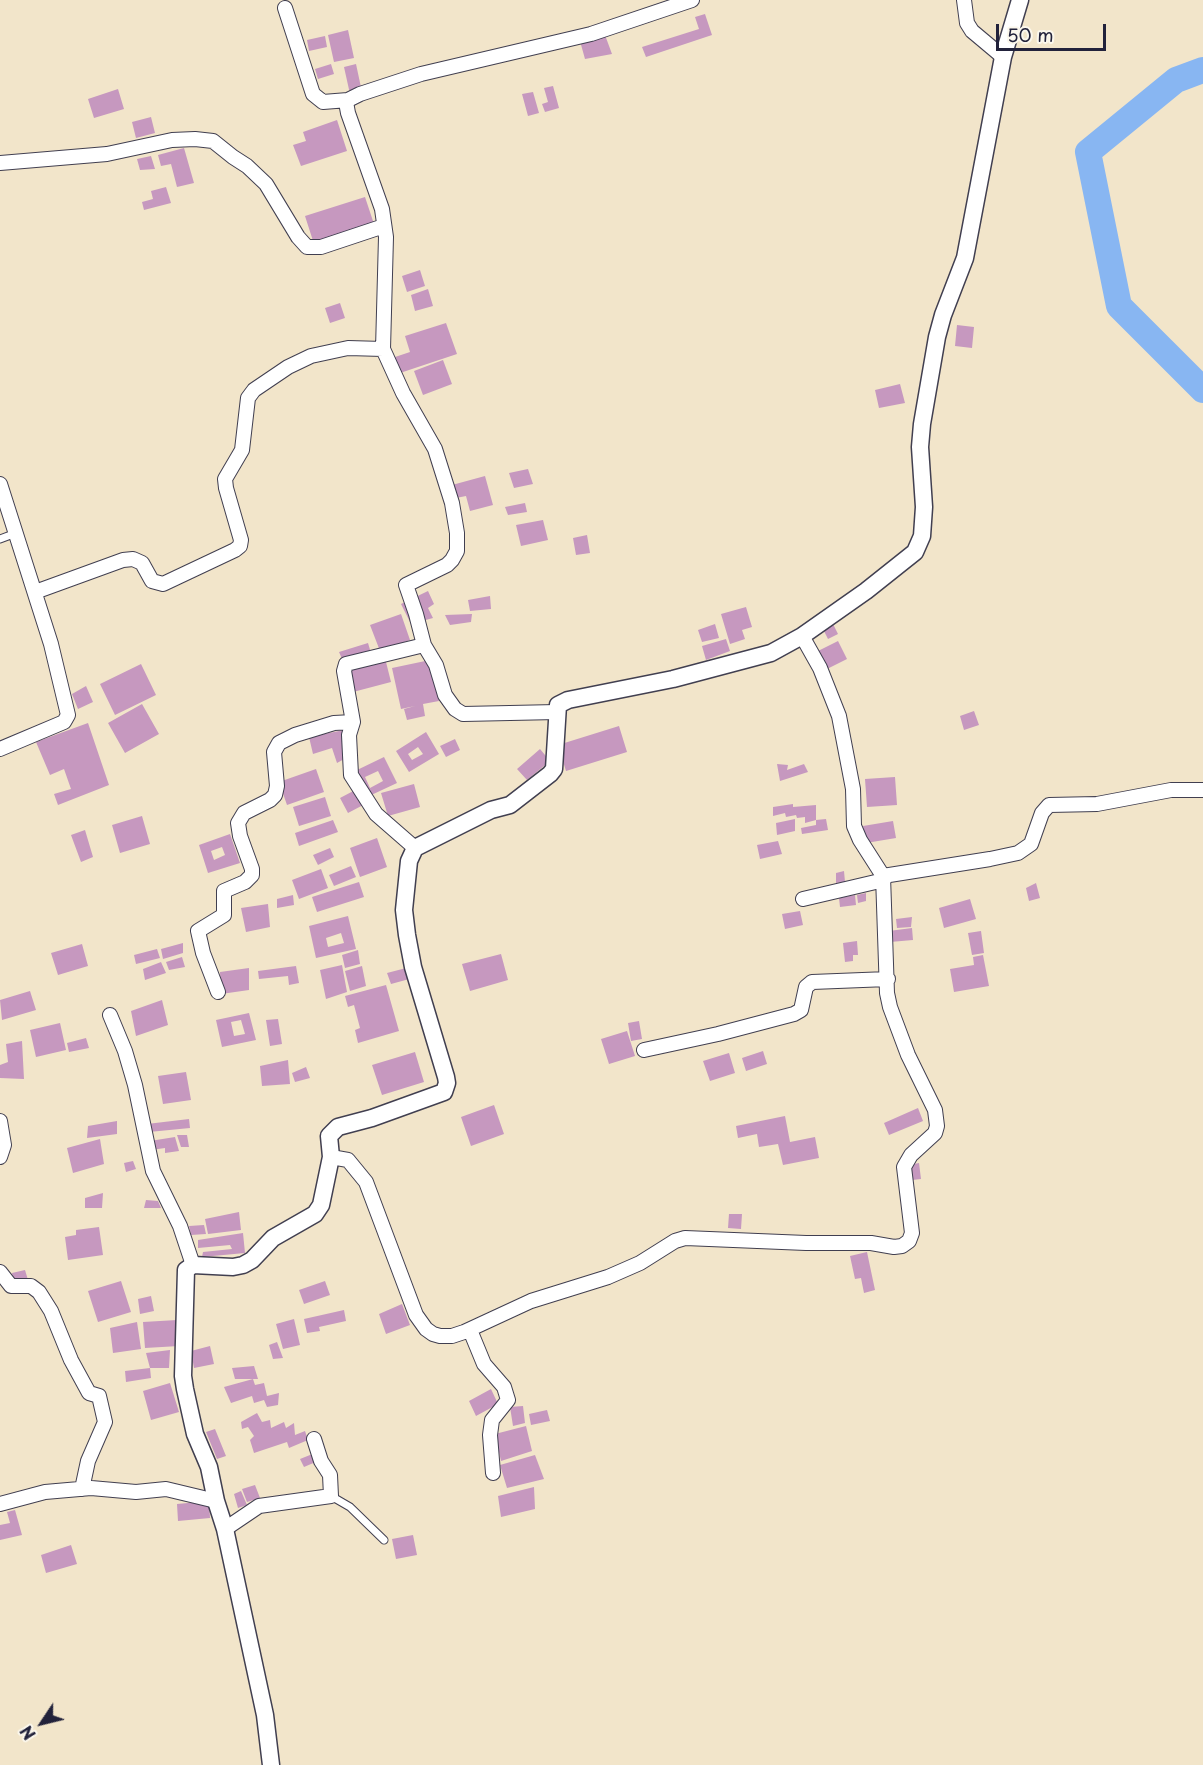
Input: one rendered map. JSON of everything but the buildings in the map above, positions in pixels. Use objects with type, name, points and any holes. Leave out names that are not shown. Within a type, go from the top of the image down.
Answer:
[{"type":"street","points":[[285,8],[313,94],[323,102],[348,100],[421,74],[591,34],[692,0]]},
{"type":"street","points":[[964,0],[967,23],[972,31],[1003,57]]},
{"type":"street","points":[[271,1765],[265,1715],[225,1529],[209,1467],[195,1434],[183,1376],[184,1275],[186,1270],[193,1265],[233,1267],[243,1265],[252,1260],[273,1238],[315,1214],[321,1205],[331,1157],[329,1136],[338,1127],[430,1098],[440,1094],[446,1088],[446,1077],[413,967],[407,935],[404,910],[409,861],[415,848],[491,810],[510,805],[550,774],[554,769],[558,705],[562,702],[673,679],[771,653],[802,636],[912,556],[919,546],[924,507],[920,447],[940,326],[965,258],[1003,57],[1020,0]]},
{"type":"street","points":[[348,100],[346,105],[348,113],[377,191],[386,237],[383,349],[403,393],[435,449],[452,503],[457,533],[457,551],[452,560],[447,565],[406,585],[424,645],[436,665],[445,695],[455,709],[463,714],[557,712]]},
{"type":"street","points":[[0,163],[107,154],[172,140],[213,141],[247,166],[266,184],[298,237],[307,247],[321,247],[384,226]]},
{"type":"street","points":[[35,592],[123,560],[134,559],[141,563],[152,581],[163,584],[235,550],[240,546],[241,540],[225,488],[225,478],[242,450],[248,398],[254,390],[311,356],[348,348],[383,349]]},
{"type":"street","points":[[0,484],[51,644],[67,709],[67,718],[64,722],[0,749]]},
{"type":"street","points":[[331,1157],[348,1160],[366,1182],[416,1315],[426,1329],[440,1336],[452,1336],[470,1330],[531,1301],[629,1268],[675,1241],[685,1238],[871,1243],[894,1247],[905,1245],[912,1233],[904,1167],[911,1155],[935,1133],[937,1126],[931,1099],[896,1027],[887,993],[883,878],[854,826],[852,789],[839,716],[820,668],[802,636]]},
{"type":"street","points":[[415,848],[376,814],[351,775],[349,735],[353,722],[344,671],[346,663],[424,645]]},
{"type":"street","points":[[218,992],[198,931],[224,915],[224,891],[245,882],[252,875],[238,823],[244,813],[270,800],[274,795],[277,786],[274,752],[279,743],[295,735],[334,723],[353,722]]},
{"type":"street","points":[[803,899],[883,878],[1018,853],[1031,844],[1042,813],[1049,805],[1097,804],[1171,790],[1203,790]]},
{"type":"street","points":[[644,1050],[794,1014],[801,1010],[806,987],[812,982],[888,979]]},
{"type":"street","points":[[110,1015],[125,1051],[135,1085],[153,1171],[180,1226],[193,1265]]},
{"type":"street","points":[[0,1121],[4,1145],[0,1157]]},
{"type":"street","points":[[0,1272],[11,1286],[31,1286],[39,1292],[51,1311],[71,1360],[89,1393],[99,1396],[105,1422],[88,1461],[82,1489]]},
{"type":"street","points":[[470,1330],[484,1364],[504,1387],[508,1400],[492,1420],[490,1436],[493,1473]]},
{"type":"street","points":[[225,1529],[259,1506],[331,1496],[330,1475],[321,1461],[314,1439]]},
{"type":"street","points":[[0,1504],[36,1493],[60,1489],[136,1492],[166,1490],[216,1501]]},
{"type":"lane","points":[[0,538],[16,533]]},
{"type":"lane","points":[[331,1496],[350,1507],[367,1521],[384,1540]]},
{"type":"waterway","points":[[1203,70],[1176,80],[1088,152],[1119,306],[1203,390]]}]
